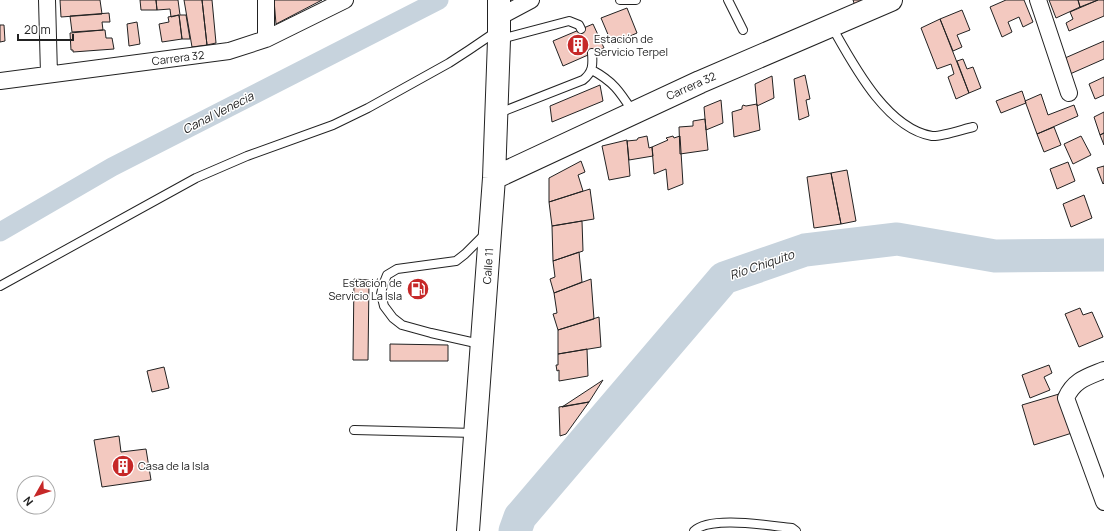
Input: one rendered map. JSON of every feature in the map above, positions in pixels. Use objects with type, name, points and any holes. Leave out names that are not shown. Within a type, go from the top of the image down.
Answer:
[{"type":"main road","name":"Carrera 32","points":[[494,178],[700,82],[891,0]]},
{"type":"main road","name":"Calle 11","points":[[468,531],[494,178],[499,21]]},
{"type":"street","points":[[47,0],[50,74]]},
{"type":"street","points":[[266,0],[266,39]]},
{"type":"street","name":"Carrera 32","points":[[0,81],[229,51],[266,39],[346,0]]},
{"type":"street","points":[[499,21],[531,0]]},
{"type":"street","points":[[1038,0],[1069,93]]},
{"type":"street","points":[[1104,370],[1078,381],[1069,391],[1066,398],[1104,502]]},
{"type":"lane","points":[[620,0],[636,0]]},
{"type":"lane","points":[[728,0],[743,30]]},
{"type":"lane","points":[[0,286],[196,178],[247,156],[333,125],[368,108],[469,50],[499,21],[569,21],[579,25],[581,28]]},
{"type":"lane","points":[[831,26],[859,74],[887,109],[906,126],[916,132],[934,136],[973,126]]},
{"type":"lane","points":[[496,114],[584,80],[592,70],[592,53]]},
{"type":"lane","points":[[592,70],[605,77],[617,88],[633,113]]},
{"type":"lane","points":[[482,344],[431,334],[402,325],[393,318],[384,306],[382,294],[383,285],[387,275],[397,269],[456,261],[490,229]]},
{"type":"lane","points":[[354,430],[475,433]]},
{"type":"lane","points":[[694,531],[698,527],[725,522],[792,528],[796,531]]},
{"type":"building","points":[[60,0],[100,0],[102,14],[61,17]]},
{"type":"building","points":[[140,0],[156,0],[157,10],[141,10]]},
{"type":"building","points":[[156,0],[178,0],[180,15],[186,15],[190,39],[182,39],[179,15],[171,17],[170,9],[157,10]]},
{"type":"building","points":[[184,0],[202,0],[207,45],[192,47]]},
{"type":"building","points":[[202,0],[212,0],[216,43],[207,45]]},
{"type":"building","points":[[274,0],[322,0],[276,24]]},
{"type":"building","points":[[853,0],[869,0],[855,6]]},
{"type":"building","points":[[1006,0],[1024,0],[1033,22],[1023,27],[1019,17],[1008,22],[1012,32],[1002,37],[990,7]]},
{"type":"building","points":[[1049,0],[1078,0],[1080,7],[1056,18]]},
{"type":"building","points":[[1078,0],[1098,0],[1080,7]]},
{"type":"building","points":[[1098,0],[1104,0],[1104,16],[1069,31],[1066,23],[1073,19],[1070,12]]},
{"type":"building","points":[[627,8],[637,33],[612,44],[601,18]]},
{"type":"building","points":[[962,10],[970,30],[957,35],[962,47],[953,51],[940,19]]},
{"type":"building","points":[[109,13],[110,22],[102,22],[103,30],[72,32],[70,16]]},
{"type":"building","points":[[179,15],[182,39],[162,42],[159,24],[169,22],[168,17]]},
{"type":"building","points":[[940,19],[969,93],[956,99],[948,77],[954,74],[951,64],[937,69],[921,28]]},
{"type":"building","points":[[137,22],[140,44],[129,46],[127,24]]},
{"type":"building","name":"Estación de Servicio Terpel","points":[[593,24],[604,48],[563,66],[553,41]]},
{"type":"building","points":[[0,25],[4,25],[5,41],[0,42]]},
{"type":"building","points":[[105,30],[106,38],[112,38],[114,49],[73,52],[73,50],[71,50],[70,33]]},
{"type":"building","points":[[1104,41],[1104,59],[1070,74],[1065,58]]},
{"type":"building","points":[[963,59],[967,69],[973,67],[981,88],[969,93],[957,61]]},
{"type":"building","points":[[805,75],[810,99],[806,100],[809,116],[799,120],[794,79]]},
{"type":"building","points":[[772,76],[774,98],[757,106],[755,84]]},
{"type":"building","points":[[1104,77],[1104,95],[1095,99],[1089,84]]},
{"type":"building","points":[[600,85],[603,101],[552,122],[550,106]]},
{"type":"building","points":[[1022,91],[1026,103],[1001,113],[996,101]]},
{"type":"building","points":[[1041,94],[1048,115],[1074,105],[1078,116],[1037,134],[1025,101]]},
{"type":"building","points":[[721,100],[723,123],[706,130],[704,107]]},
{"type":"building","points":[[757,104],[760,130],[734,137],[732,112],[742,109],[743,105],[746,106]]},
{"type":"building","points":[[1104,112],[1104,133],[1100,135],[1094,117]]},
{"type":"building","points":[[705,119],[708,150],[680,154],[679,127],[693,126],[693,121]]},
{"type":"building","points":[[1054,127],[1061,145],[1044,152],[1037,134]]},
{"type":"building","points":[[1104,133],[1104,145],[1100,135]]},
{"type":"building","points":[[647,136],[649,148],[652,147],[653,156],[629,160],[627,141],[637,140],[638,138]]},
{"type":"building","points":[[673,136],[674,138],[680,136],[683,184],[668,190],[666,169],[654,174],[652,147],[668,140],[666,138]]},
{"type":"building","points":[[1081,136],[1091,155],[1073,164],[1064,144]]},
{"type":"building","points":[[627,140],[630,176],[609,180],[602,146]]},
{"type":"building","points":[[581,161],[585,172],[578,175],[583,191],[549,202],[549,178]]},
{"type":"building","points":[[1068,162],[1075,181],[1057,189],[1050,169]]},
{"type":"building","points":[[1104,166],[1104,183],[1103,184],[1097,168]]},
{"type":"building","points":[[847,170],[856,221],[841,224],[831,173]]},
{"type":"building","points":[[831,173],[841,224],[814,228],[807,177]]},
{"type":"building","points":[[590,189],[594,219],[552,226],[549,202]]},
{"type":"building","points":[[1084,195],[1092,218],[1071,227],[1063,204]]},
{"type":"building","points":[[582,221],[583,251],[553,261],[552,226]]},
{"type":"building","points":[[579,252],[582,282],[554,293],[550,279],[555,277],[553,261]]},
{"type":"building","points":[[354,279],[369,280],[368,360],[353,360]]},
{"type":"building","points":[[591,279],[594,319],[558,330],[553,314],[557,313],[554,293]]},
{"type":"building","points":[[1080,308],[1083,315],[1092,312],[1103,337],[1079,347],[1065,314]]},
{"type":"building","points":[[599,317],[601,347],[558,354],[558,330]]},
{"type":"building","points":[[390,344],[448,345],[448,361],[390,361]]},
{"type":"building","points":[[587,349],[588,376],[559,381],[559,370],[557,371],[556,365],[558,365],[558,354]]},
{"type":"building","points":[[1049,365],[1052,373],[1044,377],[1050,390],[1030,398],[1022,375]]},
{"type":"building","points":[[164,367],[169,388],[152,392],[147,371]]},
{"type":"building","points":[[603,380],[589,402],[562,407],[597,384]]},
{"type":"building","points":[[1059,394],[1072,433],[1034,445],[1022,405]]},
{"type":"building","points":[[589,402],[566,434],[560,436],[559,407]]},
{"type":"building","name":"Casa de la Isla","points":[[119,436],[121,452],[146,449],[151,480],[102,487],[94,440]]},
{"type":"waterway","name":"Canal Venecia","points":[[0,232],[112,167],[439,0]]},
{"type":"waterway","name":"Río Chiquito","points":[[515,531],[520,517],[724,278],[805,250],[897,239],[995,256],[1104,255]]},
{"type":"place","name":"Estación de Servicio Terpel","points":[[578,45]]},
{"type":"place","name":"Estación de Servicio La Isla","points":[[418,289]]},
{"type":"place","name":"Casa de la Isla","points":[[123,466]]}]
